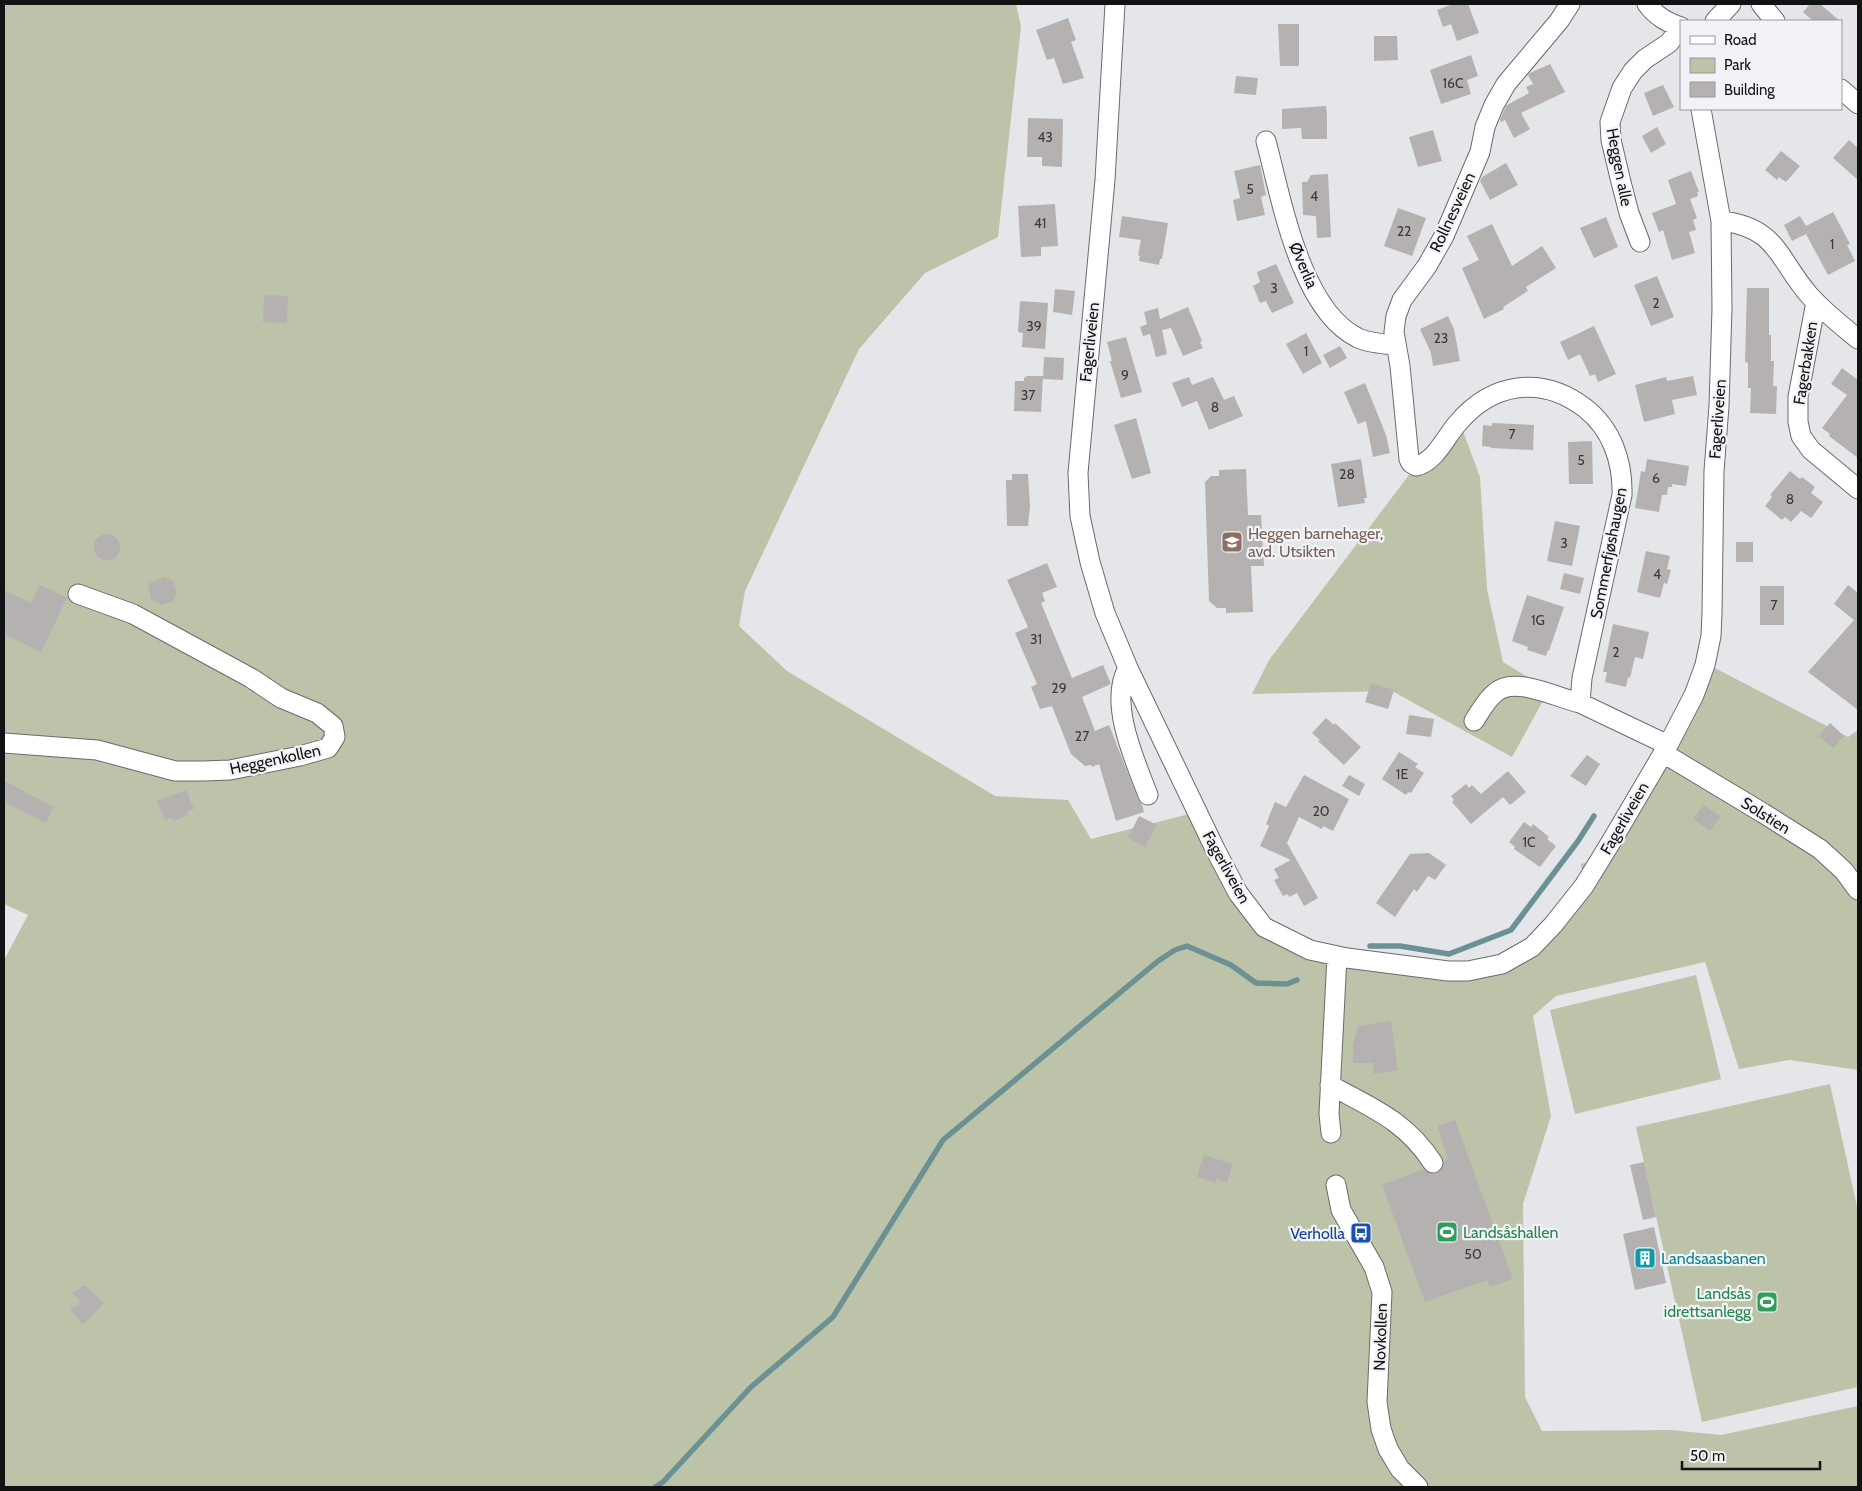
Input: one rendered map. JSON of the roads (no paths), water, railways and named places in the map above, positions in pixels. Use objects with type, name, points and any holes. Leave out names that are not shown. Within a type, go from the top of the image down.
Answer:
[{"type":"street","name":"Rollnesveien","points":[[1416,466],[1409,459],[1400,366],[1395,346],[1396,316],[1402,300],[1444,236],[1480,152],[1485,127],[1494,105],[1506,84],[1559,21],[1570,4]]},
{"type":"street","name":"Heggen alle","points":[[1647,4],[1653,12],[1666,22],[1680,27]]},
{"type":"street","points":[[1716,20],[1731,4]]},
{"type":"street","points":[[1762,4],[1774,20]]},
{"type":"street","name":"Fagerliveien","points":[[1120,6],[1107,121],[1105,180],[1078,473],[1080,516],[1090,562],[1105,613],[1128,668],[1238,893],[1264,927],[1310,950],[1337,956],[1401,966],[1468,971],[1502,964],[1532,947],[1553,925],[1584,886],[1665,749],[1694,695],[1706,665],[1711,636],[1714,471],[1719,406],[1722,308],[1721,221],[1701,110]]},
{"type":"street","name":"Heggen alle","points":[[1640,242],[1621,182],[1611,140],[1610,122],[1622,88],[1632,71],[1645,58],[1670,43],[1680,28]]},
{"type":"street","points":[[1842,90],[1858,104]]},
{"type":"street","name":"Øverlia","points":[[1266,141],[1290,229],[1301,264],[1312,288],[1338,324],[1357,338],[1395,346]]},
{"type":"street","name":"Fagerbakken","points":[[1721,221],[1745,226],[1765,238],[1783,256],[1808,294],[1858,339]]},
{"type":"street","name":"Fagerbakken","points":[[1816,302],[1798,397],[1798,422],[1802,436],[1811,450],[1858,489]]},
{"type":"street","name":"Sommerfjøshaugen","points":[[1416,466],[1427,461],[1458,423],[1475,406],[1489,397],[1507,390],[1527,386],[1545,388],[1564,394],[1597,417],[1608,433],[1618,458],[1622,478],[1622,495],[1582,678],[1580,703]]},
{"type":"street","name":"Heggenkollen","points":[[4,743],[97,750],[175,771],[204,771],[230,770],[300,756],[328,748],[335,737],[333,726],[317,713],[282,698],[133,614],[78,594]]},
{"type":"street","points":[[1128,668],[1123,677],[1121,690],[1123,718],[1132,752],[1148,795]]},
{"type":"street","points":[[1474,721],[1495,692],[1506,686],[1532,688],[1552,696],[1580,703],[1665,749]]},
{"type":"street","name":"Solstien","points":[[1665,749],[1820,849],[1844,870],[1858,890]]},
{"type":"street","points":[[1331,1133],[1329,1114],[1337,956]]},
{"type":"street","points":[[1330,1085],[1397,1122],[1422,1146],[1432,1163]]},
{"type":"street","name":"Novkollen","points":[[1336,1185],[1341,1210],[1374,1266],[1382,1292],[1377,1402],[1381,1430],[1388,1449],[1400,1469],[1418,1487]]},
{"type":"waterway","points":[[1370,946],[1400,946],[1449,954],[1511,930],[1578,841],[1594,816]]},
{"type":"waterway","points":[[655,1487],[663,1482],[751,1387],[833,1317],[943,1140],[1158,961],[1175,950],[1187,946],[1231,965],[1256,983],[1287,984],[1297,980]]},
{"type":"place","name":"Heggen barnehager, avd. Utsikten","points":[[1232,542]]},
{"type":"place","name":"Landsåshallen","points":[[1447,1232]]},
{"type":"place","name":"Verholla","points":[[1361,1233]]},
{"type":"place","name":"Landsaasbanen","points":[[1645,1258]]},
{"type":"place","name":"Landsås idrettsanlegg","points":[[1767,1302]]}]
